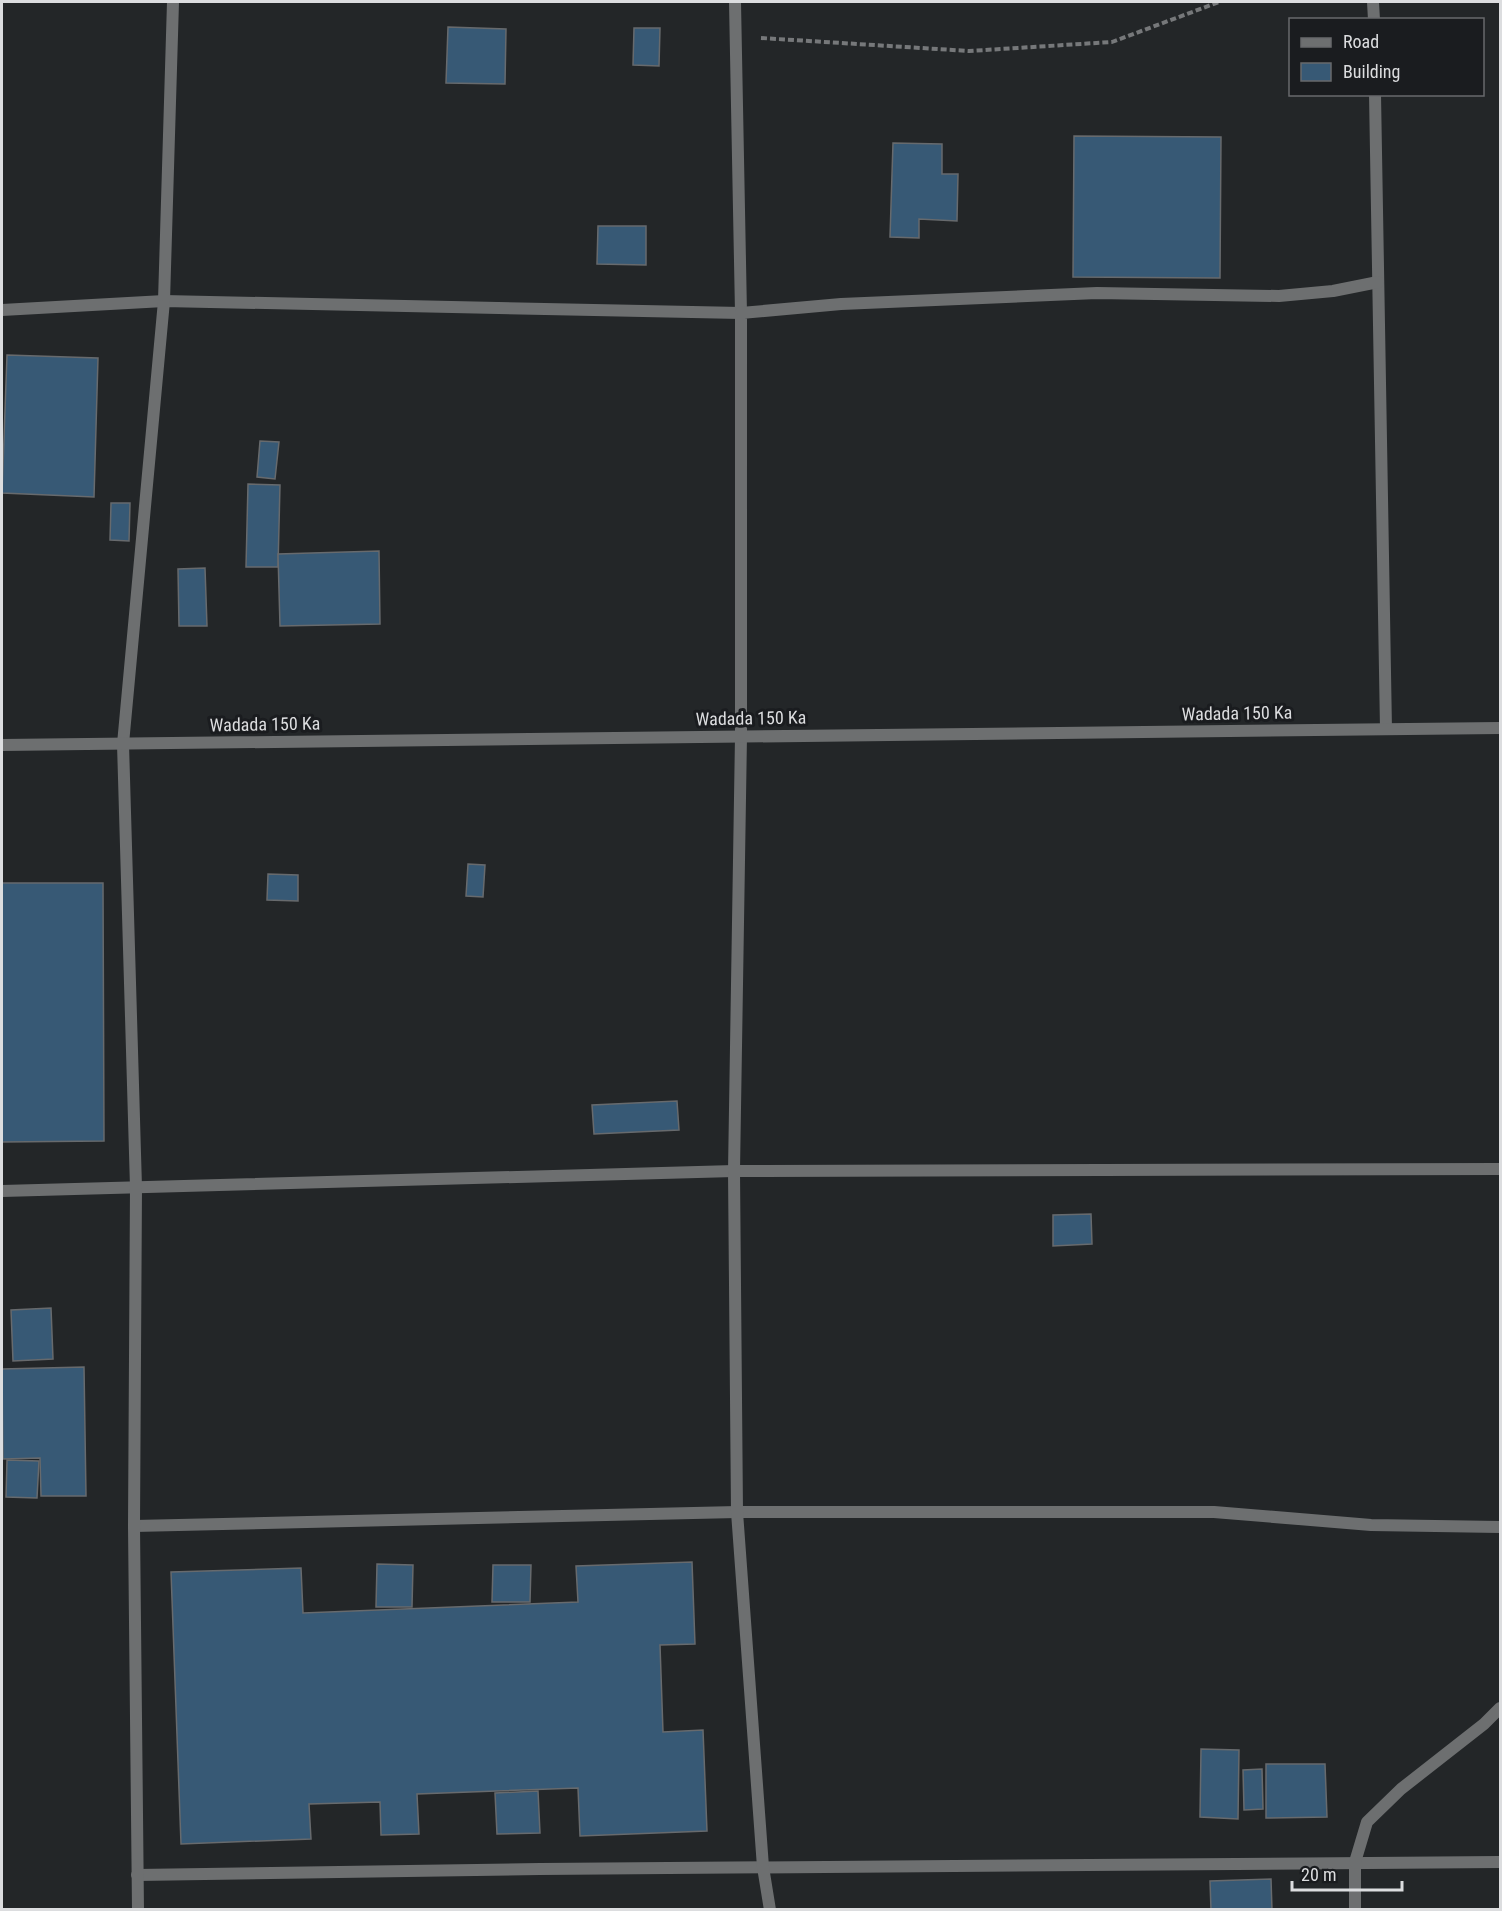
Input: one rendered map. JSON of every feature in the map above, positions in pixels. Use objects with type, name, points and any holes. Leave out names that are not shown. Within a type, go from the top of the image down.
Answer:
[{"type":"street","points":[[138,1910],[134,1526],[136,1187],[123,744],[164,301],[173,2]]},
{"type":"street","points":[[735,2],[741,313],[741,736],[734,1171],[737,1512],[763,1867],[770,1910]]},
{"type":"street","points":[[1373,2],[1374,18]]},
{"type":"street","points":[[1375,96],[1386,729]]},
{"type":"street","points":[[2,310],[164,301],[741,313],[841,304],[1087,293],[1279,296],[1333,291],[1378,282]]},
{"type":"street","name":"Wadada 150 Ka","points":[[2,745],[1500,728]]},
{"type":"street","points":[[2,1191],[734,1171],[1500,1169]]},
{"type":"street","points":[[134,1526],[737,1512],[1214,1512],[1371,1525],[1500,1527]]},
{"type":"street","points":[[1355,1910],[1355,1862],[1367,1822],[1401,1789],[1484,1724],[1500,1708]]},
{"type":"street","points":[[137,1875],[763,1867],[1500,1862]]},
{"type":"path","points":[[736,37],[969,51],[1112,42],[1219,2]]},
{"type":"building","points":[[448,27],[506,29],[505,84],[446,83]]},
{"type":"building","points":[[634,28],[660,28],[659,66],[633,65]]},
{"type":"building","points":[[1074,136],[1221,137],[1220,278],[1073,277]]},
{"type":"building","points":[[893,143],[942,144],[942,174],[958,174],[957,221],[919,219],[919,238],[890,237]]},
{"type":"building","points":[[598,226],[646,226],[646,265],[597,264]]},
{"type":"building","points":[[7,355],[98,358],[94,497],[2,493]]},
{"type":"building","points":[[260,441],[279,442],[275,479],[257,477]]},
{"type":"building","points":[[248,484],[280,485],[278,567],[246,567]]},
{"type":"building","points":[[111,503],[130,503],[129,541],[110,540]]},
{"type":"building","points":[[379,551],[380,624],[280,626],[278,554]]},
{"type":"building","points":[[205,568],[207,626],[179,626],[178,569]]},
{"type":"building","points":[[468,864],[485,865],[483,897],[466,896]]},
{"type":"building","points":[[268,874],[298,875],[298,901],[267,900]]},
{"type":"building","points":[[2,883],[103,883],[104,1141],[2,1142]]},
{"type":"building","points":[[677,1101],[679,1130],[594,1134],[592,1105]]},
{"type":"building","points":[[1091,1214],[1092,1244],[1053,1246],[1053,1215]]},
{"type":"building","points":[[51,1308],[53,1359],[13,1361],[11,1310]]},
{"type":"building","points":[[84,1367],[86,1496],[41,1496],[40,1458],[3,1459],[2,1369]]},
{"type":"building","points":[[7,1460],[39,1461],[37,1498],[6,1497]]},
{"type":"building","points":[[692,1562],[695,1644],[660,1645],[663,1732],[703,1730],[707,1831],[580,1836],[578,1788],[417,1794],[419,1834],[381,1835],[380,1802],[309,1804],[311,1839],[181,1844],[171,1572],[301,1568],[303,1613],[578,1602],[576,1566]]},
{"type":"building","points":[[377,1564],[413,1565],[412,1607],[376,1607]]},
{"type":"building","points":[[493,1565],[531,1565],[530,1602],[492,1602]]},
{"type":"building","points":[[1201,1749],[1239,1750],[1238,1819],[1200,1817]]},
{"type":"building","points":[[1266,1764],[1325,1764],[1327,1817],[1266,1818]]},
{"type":"building","points":[[1262,1769],[1263,1809],[1244,1810],[1243,1770]]},
{"type":"building","points":[[538,1791],[540,1833],[497,1834],[495,1793]]},
{"type":"building","points":[[1271,1879],[1272,1910],[1211,1910],[1210,1881]]}]
